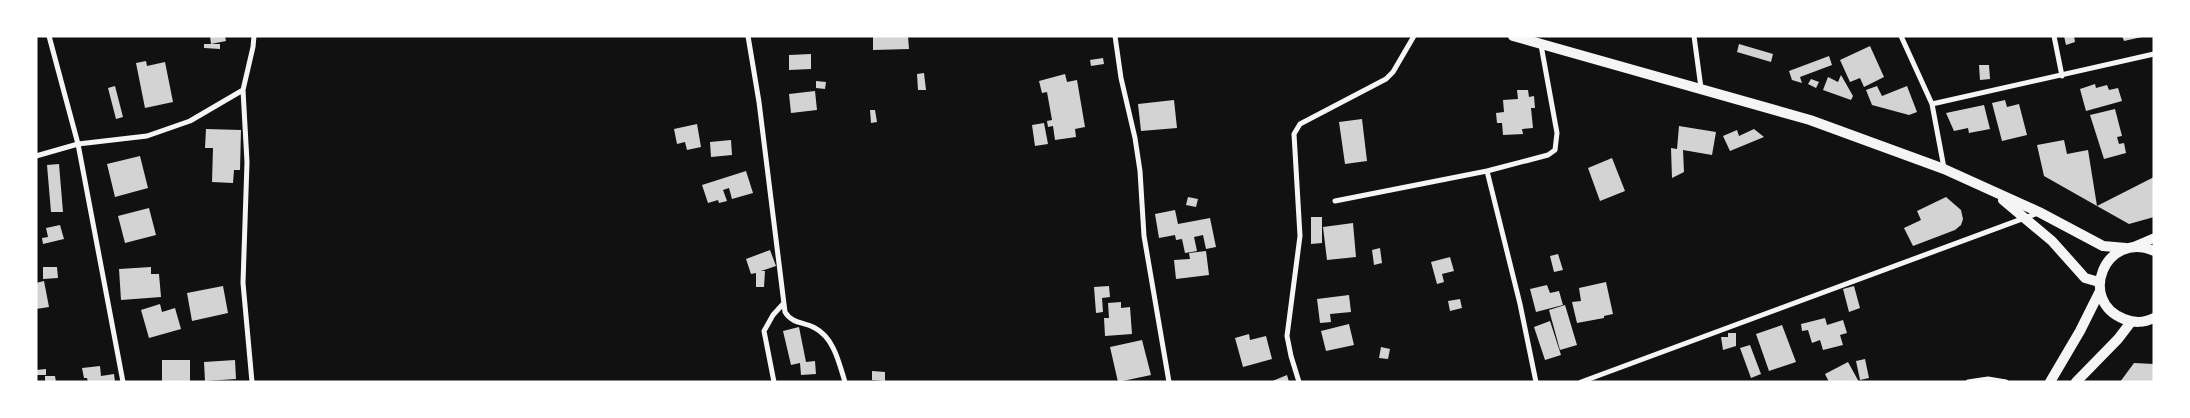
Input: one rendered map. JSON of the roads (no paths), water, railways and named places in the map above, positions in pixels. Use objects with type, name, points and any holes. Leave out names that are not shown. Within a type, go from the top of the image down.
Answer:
[{"type":"main road","points":[[1513,36],[1810,120],[1944,169],[2039,212],[2103,246],[2146,247],[2154,251]]},
{"type":"main road","points":[[1995,192],[2024,219],[2052,241],[2085,278],[2100,286],[2106,305],[2116,316],[2131,322],[2151,321]]},
{"type":"main road","points":[[2050,382],[2080,330],[2100,286],[2102,271],[2116,253],[2130,247]]},
{"type":"main road","points":[[2076,382],[2118,339],[2131,322]]},
{"type":"street","points":[[49,36],[78,144],[123,382]]},
{"type":"street","points":[[252,382],[243,283],[248,162],[243,90],[254,36]]},
{"type":"street","points":[[748,36],[759,102],[783,304],[788,318],[815,328],[829,340],[845,382]]},
{"type":"street","points":[[1115,36],[1121,78],[1135,138],[1140,171],[1144,236],[1169,382]]},
{"type":"street","points":[[1299,382],[1287,336],[1300,236],[1294,134],[1300,124],[1386,79],[1393,72],[1414,36]]},
{"type":"street","points":[[1694,36],[1701,88]]},
{"type":"street","points":[[1902,36],[1932,104],[1944,169]]},
{"type":"street","points":[[2054,36],[2062,76]]},
{"type":"street","points":[[1335,201],[1487,171],[1548,155],[1555,150],[1558,133],[1541,44]]},
{"type":"street","points":[[1932,104],[2154,54]]},
{"type":"street","points":[[36,156],[78,144],[147,136],[190,121],[243,90]]},
{"type":"street","points":[[1487,171],[1520,304],[1536,382]]},
{"type":"street","points":[[1581,382],[2039,212]]},
{"type":"street","points":[[2130,247],[2154,238]]},
{"type":"street","points":[[774,382],[764,331],[773,315],[783,304]]},
{"type":"street","points":[[1968,382],[1988,379],[2006,382]]}]
